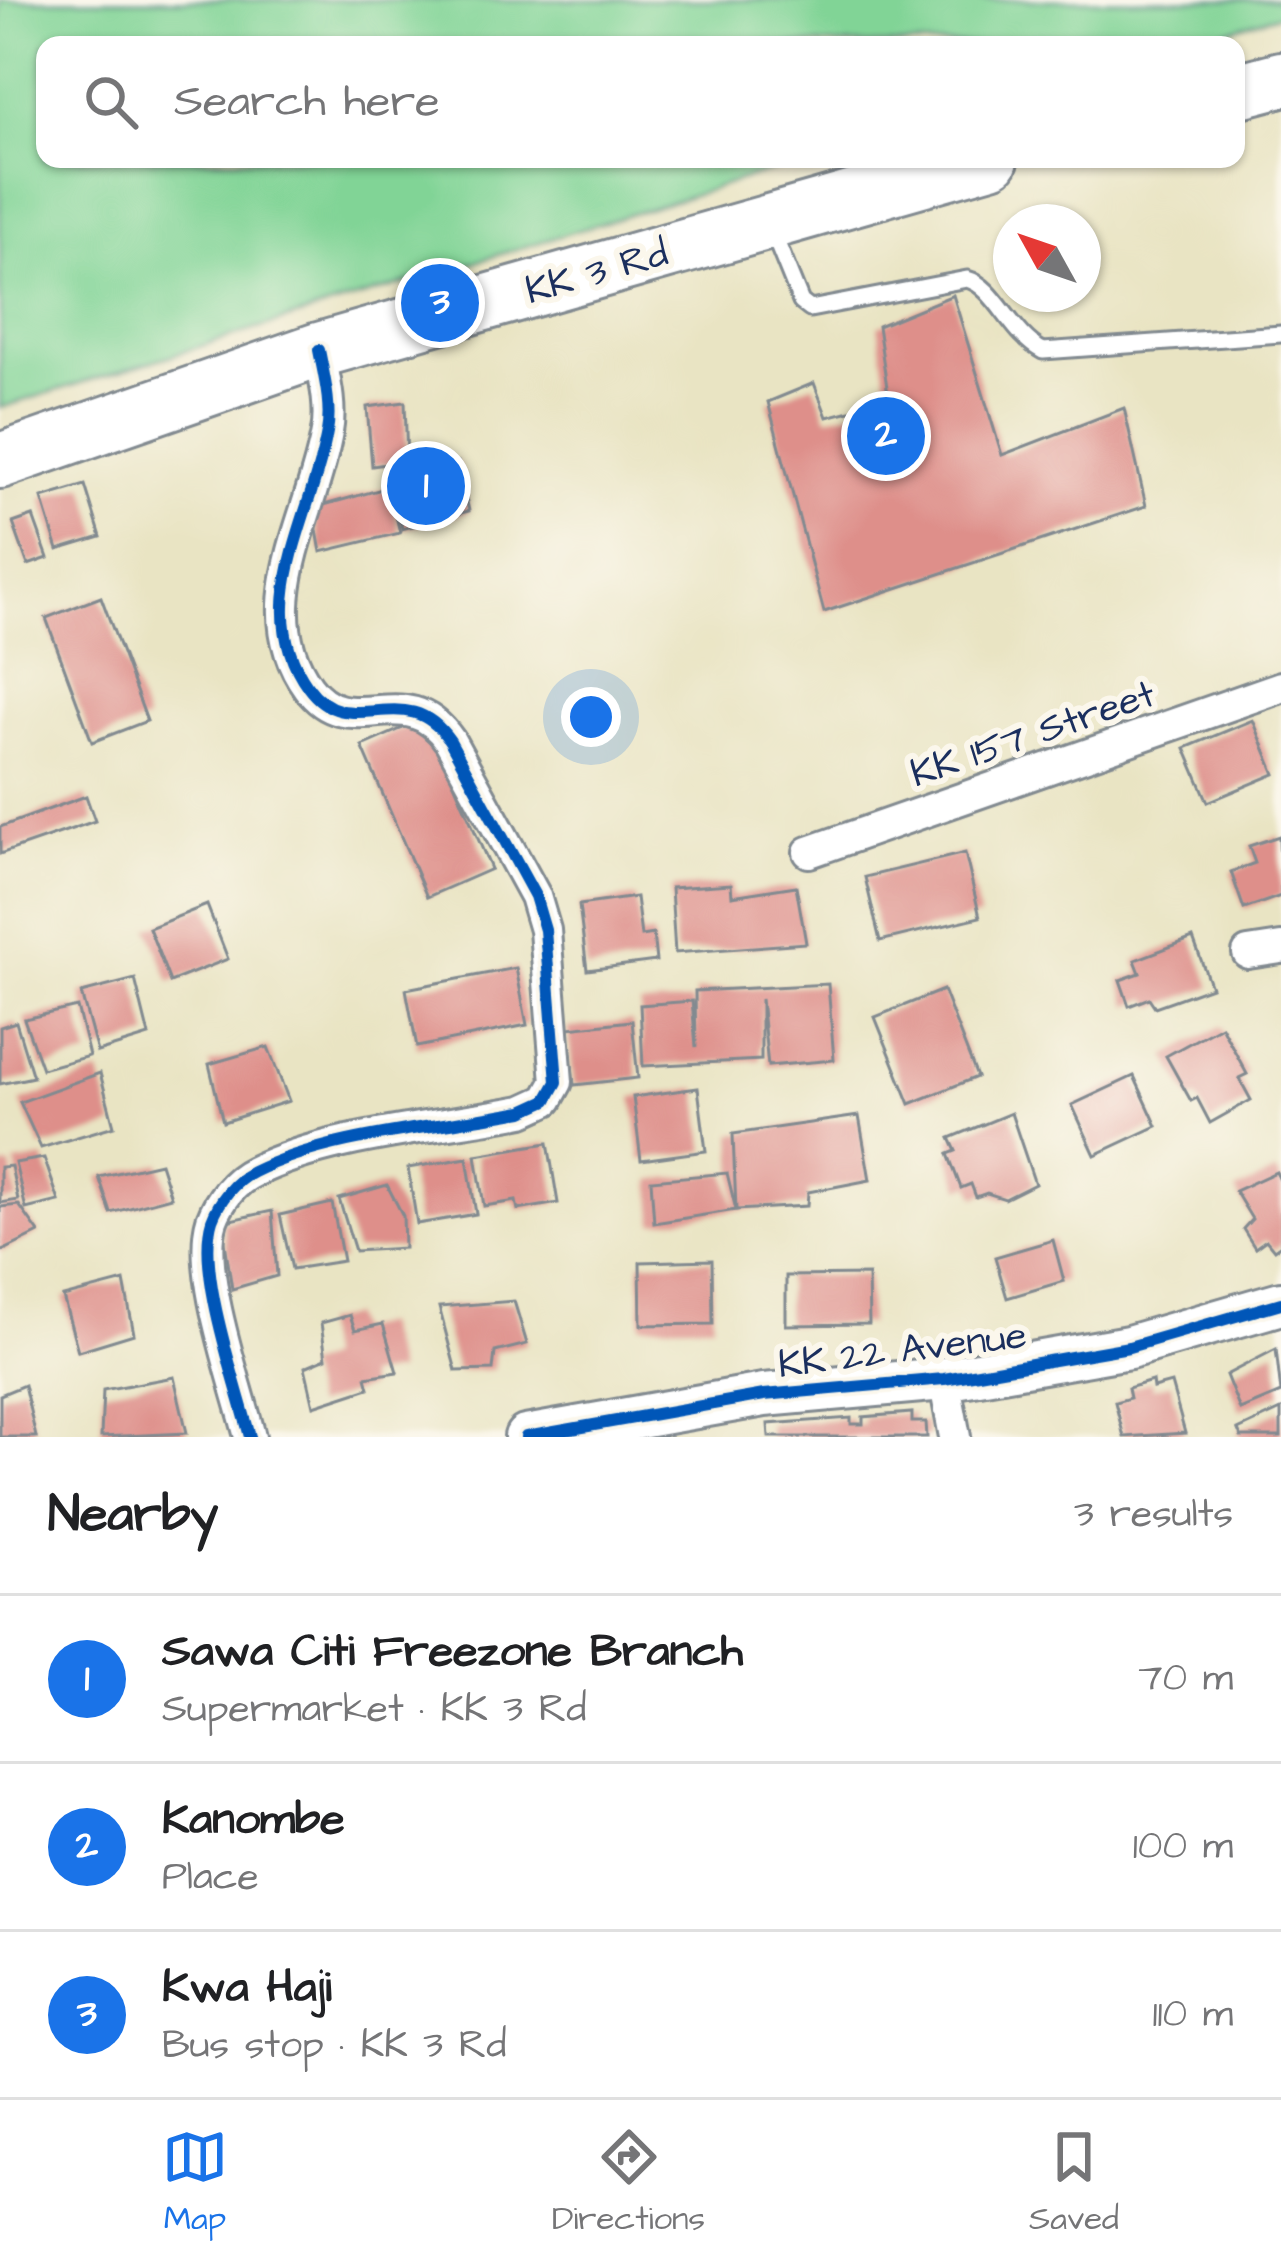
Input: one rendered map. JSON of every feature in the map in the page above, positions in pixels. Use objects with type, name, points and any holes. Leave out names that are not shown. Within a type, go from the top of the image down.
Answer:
[{"type":"highway","points":[[1245,89],[1281,79]]},
{"type":"highway","name":"KK 3 Rd","points":[[0,461],[319,350],[958,168]]},
{"type":"street","points":[[250,1437],[210,1271],[211,1223],[226,1193],[251,1172],[328,1148],[523,1111],[547,1100],[557,1082],[545,930],[535,896],[451,741],[435,718],[408,708],[374,713],[339,710],[313,693],[294,667],[283,621],[285,578],[328,428],[319,350]]},
{"type":"street","name":"KK 157 Street","points":[[809,852],[1281,687]]},
{"type":"street","points":[[1248,952],[1281,948]]},
{"type":"street","name":"KK 22 Avenue","points":[[526,1437],[764,1395],[944,1378],[1129,1346],[1281,1304]]},
{"type":"street","points":[[944,1378],[955,1437]]},
{"type":"lane","points":[[767,220],[801,302],[810,309],[967,279],[985,288],[1016,333],[1043,351],[1281,334]]},
{"type":"green space","points":[[0,0],[1281,0],[1281,14],[1210,36],[36,36],[36,168],[781,168],[0,408]]},
{"type":"building","points":[[953,295],[1002,455],[1124,408],[1146,506],[824,612],[768,402],[814,383],[827,417],[889,401],[878,326]]},
{"type":"building","points":[[405,402],[407,461],[372,466],[367,407]]},
{"type":"building","points":[[458,462],[469,511],[402,529],[392,479]]},
{"type":"building","points":[[85,485],[101,537],[58,550],[42,498]]},
{"type":"building","points":[[389,487],[400,533],[321,552],[313,508]]},
{"type":"building","points":[[33,516],[48,558],[28,565],[13,523]]},
{"type":"building","points":[[101,597],[147,721],[92,742],[46,618]]},
{"type":"building","points":[[426,718],[491,869],[427,897],[362,746]]},
{"type":"building","points":[[1253,720],[1275,774],[1208,802],[1185,748]]},
{"type":"building","points":[[86,796],[95,821],[0,854],[0,827]]},
{"type":"building","points":[[1279,836],[1281,896],[1244,909],[1231,872],[1255,863],[1249,846]]},
{"type":"building","points":[[965,853],[980,917],[880,941],[865,877]]},
{"type":"building","points":[[731,884],[732,896],[796,886],[806,943],[675,953],[671,888]]},
{"type":"building","points":[[636,897],[641,936],[653,934],[656,961],[587,970],[579,905]]},
{"type":"building","points":[[207,905],[228,959],[170,982],[149,928]]},
{"type":"building","points":[[1193,938],[1211,987],[1155,1007],[1149,998],[1129,1006],[1120,980],[1140,973],[1135,960]]},
{"type":"building","points":[[516,968],[527,1025],[417,1047],[406,989]]},
{"type":"building","points":[[135,979],[149,1036],[97,1052],[81,993]]},
{"type":"building","points":[[828,984],[834,1060],[768,1066],[761,999],[761,1060],[643,1066],[640,1005],[692,1001],[696,1047],[695,991]]},
{"type":"building","points":[[943,990],[977,1077],[910,1104],[875,1017]]},
{"type":"building","points":[[77,1007],[89,1056],[42,1069],[24,1019]]},
{"type":"building","points":[[632,1021],[638,1078],[574,1085],[568,1028]]},
{"type":"building","points":[[16,1022],[33,1077],[0,1084],[0,1027]]},
{"type":"building","points":[[1221,1026],[1247,1074],[1239,1078],[1251,1100],[1210,1123],[1197,1098],[1191,1101],[1166,1056]]},
{"type":"building","points":[[268,1047],[289,1101],[223,1122],[209,1064]]},
{"type":"building","points":[[100,1073],[114,1126],[41,1148],[20,1102]]},
{"type":"building","points":[[1134,1076],[1157,1126],[1095,1155],[1072,1105]]},
{"type":"building","points":[[698,1088],[706,1151],[641,1160],[633,1097]]},
{"type":"building","points":[[1011,1113],[1035,1184],[1005,1199],[987,1193],[976,1197],[971,1184],[961,1188],[948,1154],[956,1151],[950,1138]]},
{"type":"building","points":[[859,1116],[870,1180],[808,1192],[807,1206],[736,1210],[733,1134]]},
{"type":"building","points":[[548,1143],[558,1203],[518,1210],[516,1201],[484,1206],[476,1155]]},
{"type":"building","points":[[44,1158],[59,1201],[26,1209],[15,1163]]},
{"type":"building","points":[[467,1158],[476,1214],[417,1224],[408,1168]]},
{"type":"building","points":[[160,1163],[171,1197],[111,1213],[99,1177]]},
{"type":"building","points":[[11,1166],[18,1200],[0,1203],[0,1167]]},
{"type":"building","points":[[1276,1172],[1281,1182],[1281,1245],[1274,1250],[1266,1240],[1255,1248],[1243,1229],[1252,1219],[1235,1191]]},
{"type":"building","points":[[727,1173],[736,1210],[654,1223],[651,1180]]},
{"type":"building","points":[[387,1185],[403,1216],[404,1248],[355,1251],[339,1199]]},
{"type":"building","points":[[332,1203],[343,1261],[292,1269],[280,1215]]},
{"type":"building","points":[[19,1205],[39,1233],[0,1252],[0,1207]]},
{"type":"building","points":[[272,1211],[277,1276],[232,1289],[222,1222]]},
{"type":"building","points":[[1053,1240],[1064,1281],[1007,1298],[995,1257]]},
{"type":"building","points":[[712,1260],[713,1324],[641,1325],[640,1262]]},
{"type":"building","points":[[868,1275],[869,1324],[786,1325],[786,1276]]},
{"type":"building","points":[[124,1281],[134,1334],[78,1351],[63,1297]]},
{"type":"building","points":[[514,1301],[527,1344],[495,1352],[493,1370],[456,1371],[439,1307]]},
{"type":"building","points":[[350,1315],[355,1330],[383,1324],[397,1372],[366,1377],[369,1388],[314,1406],[305,1367],[326,1358],[321,1323]]},
{"type":"building","points":[[1276,1349],[1281,1393],[1240,1410],[1226,1375]]},
{"type":"building","points":[[174,1377],[187,1433],[101,1437],[103,1390]]},
{"type":"building","points":[[1152,1381],[1153,1388],[1171,1383],[1185,1433],[1124,1437],[1115,1402],[1130,1398],[1128,1388]]},
{"type":"building","points":[[24,1385],[36,1437],[0,1437],[0,1395]]},
{"type":"building","points":[[1281,1410],[1281,1437],[1241,1437],[1238,1430]]},
{"type":"building","points":[[912,1413],[912,1422],[926,1422],[927,1437],[769,1437],[768,1424],[851,1418],[851,1424],[863,1424],[863,1417]]},
{"type":"cycle path","points":[[250,1437],[209,1268],[212,1220],[228,1192],[253,1172],[315,1149],[523,1111],[547,1100],[557,1082],[545,930],[535,896],[450,741],[433,722],[415,713],[342,711],[324,703],[308,687],[292,657],[285,593],[328,422],[319,350]]},
{"type":"cycle path","points":[[526,1437],[764,1395],[944,1379],[1129,1347],[1281,1303]]},
{"type":"place","name":"Kwa Haji","points":[[440,303]]},
{"type":"place","name":"Kanombe","points":[[886,436]]},
{"type":"place","name":"Sawa Citi Freezone Branch","points":[[426,486]]}]
